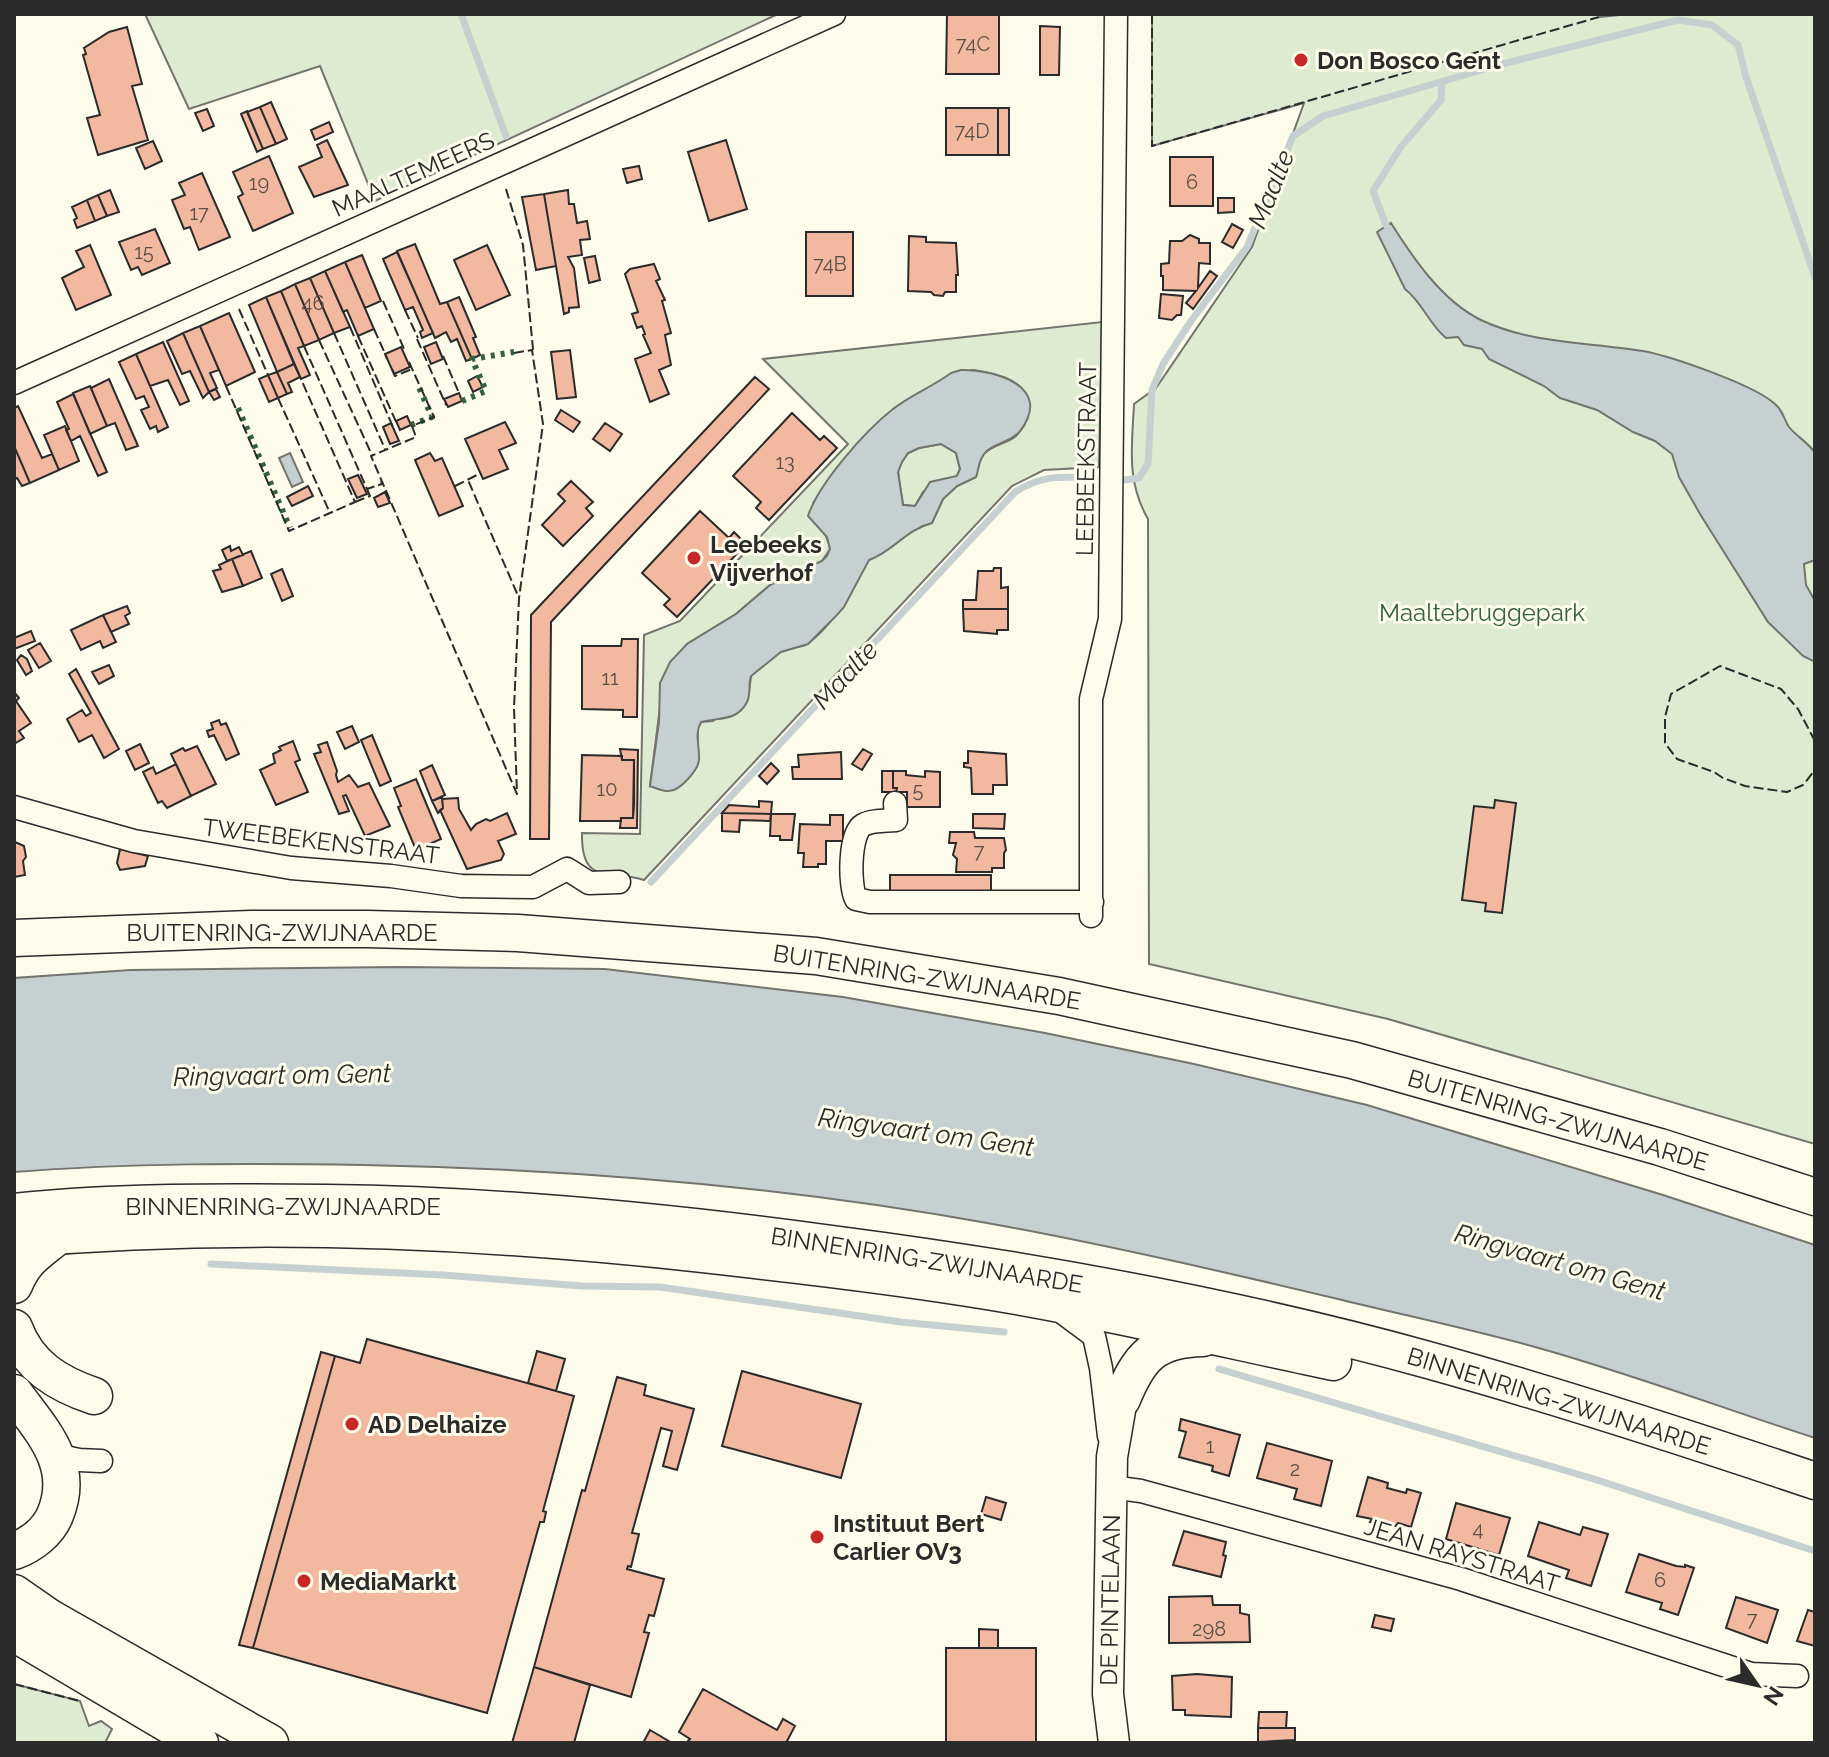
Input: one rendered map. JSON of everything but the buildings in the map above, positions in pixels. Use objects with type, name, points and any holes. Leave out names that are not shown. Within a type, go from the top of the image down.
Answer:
[{"type":"highway","name":"BUITENRING-ZWIJNAARDE","points":[[14,938],[208,930],[367,929],[518,933],[816,956],[1059,996],[1352,1060],[1660,1147],[1815,1197]]},
{"type":"highway","name":"BINNENRING-ZWIJNAARDE","points":[[14,1212],[222,1202],[411,1204],[563,1213],[719,1229],[955,1260],[1072,1280],[1257,1319],[1427,1360],[1706,1444],[1815,1481]]},
{"type":"highway","points":[[14,1239],[244,1228],[366,1229],[576,1240],[804,1266],[992,1292],[1378,1371],[1427,1360]]},
{"type":"highway","points":[[14,1285],[31,1255],[59,1235]]},
{"type":"highway","points":[[14,1328],[26,1354],[44,1372],[73,1389],[94,1396]]},
{"type":"highway","points":[[1113,1400],[1143,1358],[1164,1345],[1186,1338],[1219,1338]]},
{"type":"highway","points":[[14,1393],[56,1455],[63,1479],[61,1499],[53,1521],[40,1536],[14,1551]]},
{"type":"highway","points":[[14,1593],[50,1618],[270,1743]]},
{"type":"highway","points":[[14,1633],[200,1743]]},
{"type":"main road","name":"DE PINTELAAN","points":[[1113,1400],[1108,1694],[1114,1743]]},
{"type":"street","name":"MAALTEMEERS","points":[[14,383],[834,14]]},
{"type":"street","name":"LEEBEEKSTRAAT","points":[[895,803],[896,820],[860,826],[854,836],[851,890],[856,899],[870,902],[1092,909],[1091,699],[1110,619],[1116,14]]},
{"type":"street","name":"TWEEBEKENSTRAAT","points":[[14,807],[134,841],[291,868],[391,876],[461,886],[533,887],[567,869],[589,883],[619,882]]},
{"type":"street","points":[[1048,1303],[1094,1336],[1113,1400]]},
{"type":"street","points":[[56,1455],[101,1461]]},
{"type":"street","name":"JEAN RAYSTRAAT","points":[[1111,1487],[1141,1491],[1461,1579],[1751,1674],[1797,1676]]},
{"type":"green space","points":[[145,14],[778,14],[375,201],[320,66],[189,109]]},
{"type":"green space","name":"Maaltebruggepark","points":[[1152,14],[1602,14],[1600,17],[1629,14],[1815,14],[1815,1144],[1388,1019],[1149,964],[1148,519],[1133,477],[1134,404],[1156,388],[1252,247],[1304,103],[1152,146]]},
{"type":"green space","points":[[1102,322],[1099,467],[1044,470],[1012,486],[644,880],[599,872],[586,861],[582,833],[640,834],[644,635],[680,621],[848,444],[763,359]],"holes":[[[983,371],[1012,381],[1026,394],[1028,414],[1020,431],[1012,439],[984,454],[976,477],[957,486],[943,499],[932,523],[914,530],[869,560],[836,614],[820,633],[807,644],[786,649],[772,657],[751,676],[749,692],[713,721],[701,722],[698,728],[697,767],[650,786],[660,707],[687,644],[736,614],[770,585],[822,561],[830,549],[813,503],[846,457],[886,416],[944,380],[964,372]]]},
{"type":"green space","points":[[941,444],[956,453],[960,469],[957,476],[923,492],[915,506],[903,505],[898,472],[902,462],[908,453]]},
{"type":"green space","points":[[14,1684],[80,1701],[89,1726],[101,1721],[112,1729],[105,1743],[14,1743]]},
{"type":"water","points":[[1391,223],[1441,290],[1481,320],[1520,334],[1643,351],[1673,359],[1734,381],[1777,406],[1789,427],[1815,453],[1815,560],[1804,564],[1806,585],[1815,601],[1815,662],[1803,656],[1768,622],[1700,514],[1679,477],[1672,454],[1655,441],[1633,432],[1597,410],[1560,398],[1544,386],[1489,359],[1482,349],[1464,345],[1458,337],[1446,338],[1405,289],[1377,232]]},
{"type":"water","points":[[961,370],[989,373],[1016,384],[1025,392],[1030,403],[1029,416],[1020,431],[987,450],[976,477],[957,486],[943,499],[932,523],[915,530],[869,560],[844,607],[808,644],[781,652],[751,676],[748,699],[738,713],[701,722],[698,764],[683,784],[667,791],[650,786],[659,722],[660,683],[670,662],[687,644],[736,614],[770,585],[827,556],[830,549],[827,537],[808,516],[822,488],[844,458],[882,419],[900,404]],"holes":[[[941,444],[956,453],[960,469],[957,476],[930,482],[915,506],[903,505],[898,472],[908,453]]]},
{"type":"water","points":[[290,453],[303,482],[292,487],[279,458]]},
{"type":"water","name":"Ringvaart om Gent","points":[[398,967],[605,969],[843,997],[1045,1033],[1367,1105],[1815,1245],[1815,1438],[1605,1368],[1486,1334],[1119,1249],[910,1210],[755,1189],[598,1175],[442,1167],[189,1164],[14,1172],[14,978],[131,970]]},
{"type":"waterway","points":[[461,14],[506,136]]},
{"type":"waterway","name":"Maalte","points":[[1125,480],[1139,478],[1148,464],[1152,390],[1163,364],[1247,247],[1293,136],[1323,116],[1499,65],[1678,20],[1712,25],[1738,45],[1746,77],[1815,277]]},
{"type":"waterway","points":[[1386,225],[1373,191],[1400,148],[1441,100],[1442,82]]},
{"type":"waterway","name":"Maalte","points":[[651,882],[1015,492],[1044,479],[1094,478]]},
{"type":"waterway","points":[[211,1264],[443,1275],[582,1286],[660,1287],[901,1322],[1004,1332]]},
{"type":"waterway","points":[[1219,1369],[1594,1479],[1815,1551]]},
{"type":"hedge","points":[[462,401],[486,391],[472,359],[514,352]]},
{"type":"hedge","points":[[411,425],[432,417],[418,385]]},
{"type":"hedge","points":[[238,408],[290,528]]},
{"type":"fence","points":[[1152,14],[1152,146],[1599,17]]},
{"type":"fence","points":[[506,189],[523,245],[533,349],[530,349]]},
{"type":"fence","points":[[383,301],[405,351]]},
{"type":"fence","points":[[239,309],[268,375]]},
{"type":"fence","points":[[405,310],[418,338]]},
{"type":"fence","points":[[350,327],[393,427]]},
{"type":"fence","points":[[374,329],[387,358]]},
{"type":"fence","points":[[334,333],[385,449]]},
{"type":"fence","points":[[358,336],[397,424]]},
{"type":"fence","points":[[417,339],[446,405]]},
{"type":"fence","points":[[319,340],[372,455]]},
{"type":"fence","points":[[304,346],[367,489],[382,484],[381,481]]},
{"type":"fence","points":[[514,353],[532,350],[543,424],[519,598]]},
{"type":"fence","points":[[443,356],[459,393]]},
{"type":"fence","points":[[409,362],[434,417],[412,426],[416,437],[371,456],[517,794],[514,708],[519,598],[468,480]]},
{"type":"fence","points":[[392,369],[395,376],[412,369]]},
{"type":"fence","points":[[226,386],[289,531],[355,502],[301,379]]},
{"type":"fence","points":[[278,398],[330,513]]},
{"type":"fence","points":[[455,486],[481,473]]},
{"type":"fence","points":[[355,502],[370,496],[367,489]]},
{"type":"fence","points":[[1815,741],[1798,709],[1781,689],[1720,666],[1671,694],[1665,717],[1665,743],[1677,759],[1745,786],[1787,792],[1803,785],[1815,770]]},
{"type":"fence","points":[[14,1684],[80,1701]]},
{"type":"place","name":"Don Bosco Gent","points":[[1301,60]]},
{"type":"place","name":"Leebeeks Vijverhof","points":[[694,558]]},
{"type":"place","name":"AD Delhaize","points":[[352,1424]]},
{"type":"place","name":"Instituut Bert Carlier OV3","points":[[817,1537]]},
{"type":"place","name":"MediaMarkt","points":[[304,1581]]}]
